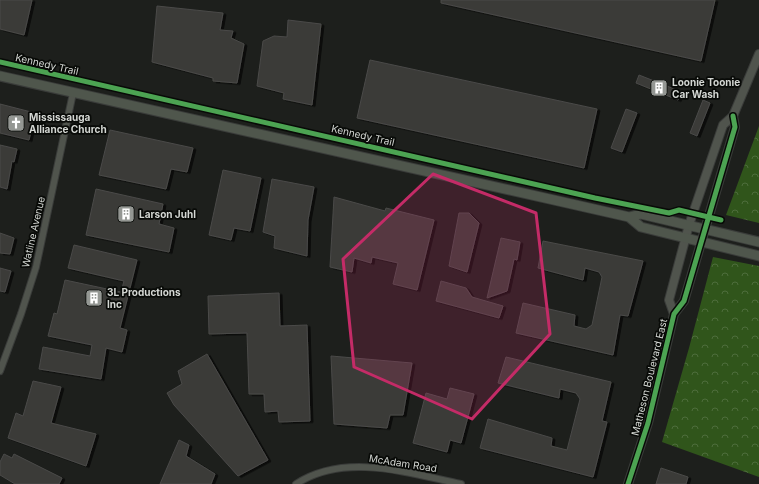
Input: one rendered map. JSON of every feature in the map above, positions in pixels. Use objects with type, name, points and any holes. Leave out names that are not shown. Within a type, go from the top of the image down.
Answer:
[{"type":"main road","points":[[0,76],[629,216],[641,214],[759,242]]},
{"type":"main road","points":[[629,216],[641,227],[701,243],[759,256]]},
{"type":"street","name":"Matheson Boulevard East","points":[[674,314],[668,300],[689,225],[723,125],[733,116],[759,54]]},
{"type":"street","name":"Watline Avenue","points":[[0,371],[36,267],[73,93]]},
{"type":"street","name":"Matheson Boulevard East","points":[[628,484],[648,423],[674,314],[684,301],[735,127],[733,116]]},
{"type":"street","name":"McAdam Road","points":[[296,484],[326,470],[356,466],[408,473],[461,484]]},
{"type":"highlighted area","points":[[433,174],[536,213],[550,334],[472,419],[354,367],[343,259]]},
{"type":"green space","points":[[759,126],[759,223],[726,215]]},
{"type":"green space","points":[[713,257],[759,266],[759,477],[662,442]]},
{"type":"building","points":[[0,0],[32,0],[24,35],[0,29]]},
{"type":"building","points":[[441,0],[715,0],[701,61],[441,3]]},
{"type":"building","points":[[157,6],[223,13],[220,30],[233,31],[231,38],[244,44],[237,83],[213,81],[213,78],[152,62]]},
{"type":"building","points":[[288,20],[321,24],[312,105],[283,99],[284,93],[257,86],[263,41],[274,36],[287,37]]},
{"type":"building","points":[[370,60],[597,109],[584,168],[357,118]]},
{"type":"building","name":"Loonie Toonie Car Wash","points":[[639,75],[682,92],[678,100],[636,83]]},
{"type":"building","points":[[703,100],[710,103],[697,136],[690,133]]},
{"type":"building","name":"Mississauga Alliance Church","points":[[0,104],[35,113],[29,140],[0,133]]},
{"type":"building","points":[[626,109],[637,113],[622,152],[611,148]]},
{"type":"building","points":[[110,130],[193,148],[187,172],[171,169],[166,189],[99,175]]},
{"type":"building","name":"Mississauga Alliance Church","points":[[0,145],[17,149],[14,162],[12,161],[7,189],[0,187]]},
{"type":"building","points":[[223,170],[261,178],[250,231],[234,228],[231,240],[209,235]]},
{"type":"building","points":[[272,179],[314,187],[308,220],[307,256],[274,248],[275,236],[263,232]]},
{"type":"building","name":"Larson Juhl","points":[[96,189],[163,204],[159,224],[174,228],[169,252],[86,235]]},
{"type":"building","points":[[334,197],[385,211],[386,208],[434,220],[417,290],[393,284],[398,263],[372,257],[371,263],[354,258],[352,272],[330,267]]},
{"type":"building","points":[[459,213],[469,213],[479,223],[467,272],[449,266]]},
{"type":"building","points":[[0,233],[14,238],[10,254],[0,253]]},
{"type":"building","points":[[501,238],[520,242],[517,260],[514,259],[507,291],[487,298]]},
{"type":"building","points":[[543,241],[643,261],[628,316],[620,315],[613,355],[516,333],[523,303],[575,315],[574,326],[586,329],[592,325],[602,277],[599,272],[585,268],[583,280],[538,268]]},
{"type":"building","points":[[74,245],[137,260],[120,328],[127,330],[122,352],[106,348],[101,379],[39,369],[43,347],[90,356],[92,345],[48,336],[54,313],[57,314],[65,280],[121,292],[124,281],[68,268]]},
{"type":"building","points":[[0,268],[11,271],[5,292],[0,291]]},
{"type":"building","points":[[441,281],[466,288],[472,297],[503,306],[499,318],[436,301]]},
{"type":"building","points":[[279,293],[280,326],[307,325],[310,421],[279,422],[278,411],[265,412],[264,394],[249,394],[247,333],[209,334],[208,296]]},
{"type":"building","points":[[207,354],[268,460],[238,476],[174,405],[167,393],[182,384],[178,371]]},
{"type":"building","points":[[331,356],[412,363],[403,415],[390,415],[387,428],[334,424]]},
{"type":"building","points":[[506,357],[611,382],[602,421],[607,422],[593,477],[480,448],[488,419],[552,438],[551,446],[567,450],[580,399],[576,393],[560,389],[559,398],[498,383]]},
{"type":"building","points":[[33,381],[61,387],[51,423],[96,434],[86,466],[8,438],[16,413],[23,416]]},
{"type":"building","points":[[450,388],[474,394],[461,443],[450,440],[447,452],[413,443],[426,393],[447,399]]},
{"type":"building","points":[[179,440],[189,445],[186,456],[215,474],[211,484],[160,484]]},
{"type":"building","points":[[4,454],[12,458],[14,454],[62,478],[59,484],[15,484],[0,475],[0,462]]},
{"type":"building","points":[[661,468],[688,477],[686,484],[656,484]]},
{"type":"cycle path","name":"Kennedy Trail","points":[[0,62],[595,198],[669,213],[679,210],[721,220]]},
{"type":"cycle path","points":[[628,484],[648,423],[674,314],[684,301],[735,127],[733,116]]},
{"type":"place","name":"Loonie Toonie Car Wash","points":[[659,88]]},
{"type":"place","name":"Mississauga Alliance Church","points":[[16,123]]},
{"type":"place","name":"Larson Juhl","points":[[126,214]]},
{"type":"place","name":"3L Productions Inc","points":[[94,298]]}]
